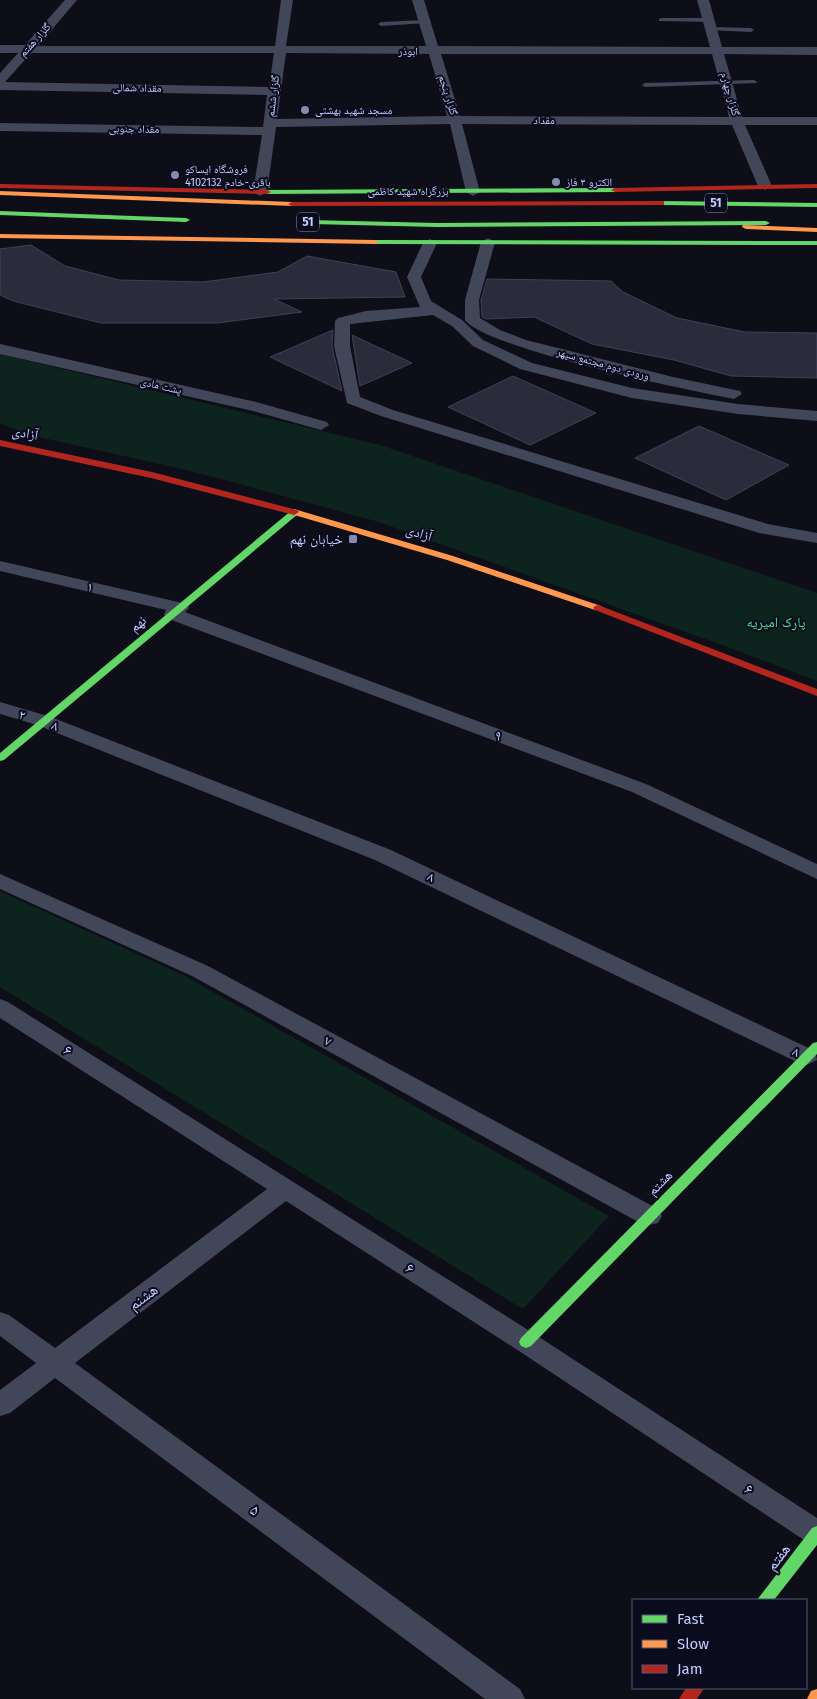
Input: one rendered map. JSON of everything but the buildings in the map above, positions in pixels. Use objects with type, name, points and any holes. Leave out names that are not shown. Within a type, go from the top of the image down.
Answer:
[{"type":"main road","name":"بزرگراه شهید کاظمی","points":[[0,186],[260,192],[473,192],[817,186]]},
{"type":"main road","points":[[39,187],[193,202]]},
{"type":"main road","name":"بزرگراه شهید کاظمی","points":[[0,193],[193,202],[288,204],[614,202],[817,205]]},
{"type":"main road","points":[[614,202],[817,193]]},
{"type":"main road","points":[[0,213],[194,220]]},
{"type":"main road","name":"51","points":[[301,222],[436,225],[817,223]]},
{"type":"main road","points":[[617,223],[817,230]]},
{"type":"main road","points":[[0,236],[430,242],[817,243]]},
{"type":"main road","points":[[0,436],[75,457]]},
{"type":"main road","name":"آزادی","points":[[0,443],[75,457],[243,497],[420,548],[599,607],[817,693]]},
{"type":"main road","name":"نهم","points":[[0,758],[295,512]]},
{"type":"main road","name":"هشتم","points":[[526,1342],[812,1052]]},
{"type":"main road","name":"هفتم","points":[[765,1599],[817,1533]]},
{"type":"main road","points":[[687,1699],[695,1689]]},
{"type":"street","name":"گلزار هفتم","points":[[0,80],[71,0]]},
{"type":"street","name":"گلزار ششم","points":[[260,192],[270,126],[278,50],[287,0]]},
{"type":"street","name":"گلزار پنجم","points":[[418,0],[455,120],[473,192]]},
{"type":"street","name":"گلزار چهارم","points":[[703,0],[738,121],[766,186]]},
{"type":"street","name":"ابوذر","points":[[0,48],[817,51]]},
{"type":"street","name":"مقداد شمالی","points":[[0,86],[274,91]]},
{"type":"street","name":"مقداد","points":[[270,126],[455,120],[817,121]]},
{"type":"street","name":"مقداد جنوبی","points":[[0,127],[270,126]]},
{"type":"street","points":[[430,242],[414,277],[424,303],[457,323],[478,343],[526,366],[632,394],[738,409],[817,416]]},
{"type":"street","name":"ورودی دوم مجتمع سپهر","points":[[488,242],[472,300],[473,320],[479,325],[514,340],[688,387],[758,398],[817,403]]},
{"type":"street","points":[[436,310],[366,316],[343,321],[342,346],[353,400],[396,416],[756,526],[817,538]]},
{"type":"street","name":"پشت مادی","points":[[0,349],[256,407],[321,425]]},
{"type":"street","name":"۱","points":[[0,566],[177,611]]},
{"type":"street","name":"۹","points":[[177,611],[639,788],[817,872]]},
{"type":"street","name":"۲","points":[[0,708],[44,721]]},
{"type":"street","name":"۸","points":[[44,721],[383,855],[812,1052]]},
{"type":"street","name":"۷","points":[[0,881],[200,970],[649,1216]]},
{"type":"street","name":"۶","points":[[0,1007],[526,1342],[817,1533]]},
{"type":"street","name":"هشنم","points":[[0,1406],[285,1189]]},
{"type":"street","name":"۵","points":[[0,1322],[509,1699]]},
{"type":"lane","points":[[661,20],[751,30]]},
{"type":"lane","points":[[381,24],[425,22]]},
{"type":"lane","points":[[646,86],[754,82]]},
{"type":"green space","name":"پارک امیریه","points":[[0,354],[380,445],[817,593],[817,681],[379,522],[195,472],[30,435],[0,423]]},
{"type":"green space","points":[[0,891],[185,976],[609,1216],[523,1309],[0,987]]},
{"type":"traffic: fast","points":[[267,192],[615,190]]},
{"type":"traffic: fast","points":[[661,203],[817,205]]},
{"type":"traffic: fast","points":[[0,213],[186,220]]},
{"type":"traffic: fast","points":[[311,222],[437,225],[766,223]]},
{"type":"traffic: fast","points":[[375,242],[817,243]]},
{"type":"traffic: fast","points":[[0,758],[295,512]]},
{"type":"traffic: fast","points":[[526,1342],[817,1046]]},
{"type":"traffic: fast","points":[[766,1599],[817,1533]]},
{"type":"traffic: slow","points":[[0,193],[292,204]]},
{"type":"traffic: slow","points":[[746,227],[817,230]]},
{"type":"traffic: slow","points":[[0,236],[375,242]]},
{"type":"traffic: slow","points":[[294,512],[450,558],[598,608]]},
{"type":"traffic: jam","points":[[0,186],[267,192]]},
{"type":"traffic: jam","points":[[615,190],[817,186]]},
{"type":"traffic: jam","points":[[292,204],[661,203]]},
{"type":"traffic: jam","points":[[0,443],[152,475],[294,512]]},
{"type":"traffic: jam","points":[[598,608],[817,693]]},
{"type":"traffic: jam","points":[[687,1699],[695,1689]]},
{"type":"place","name":"مسجد شهید بهشتی","points":[[305,110]]},
{"type":"place","name":"فروشگاه ایساکو باقری-خادم 4102132","points":[[175,175]]},
{"type":"place","name":"الکترو ۳ فاز","points":[[556,182]]},
{"type":"place","name":"خیابان نهم","points":[[353,539]]}]
